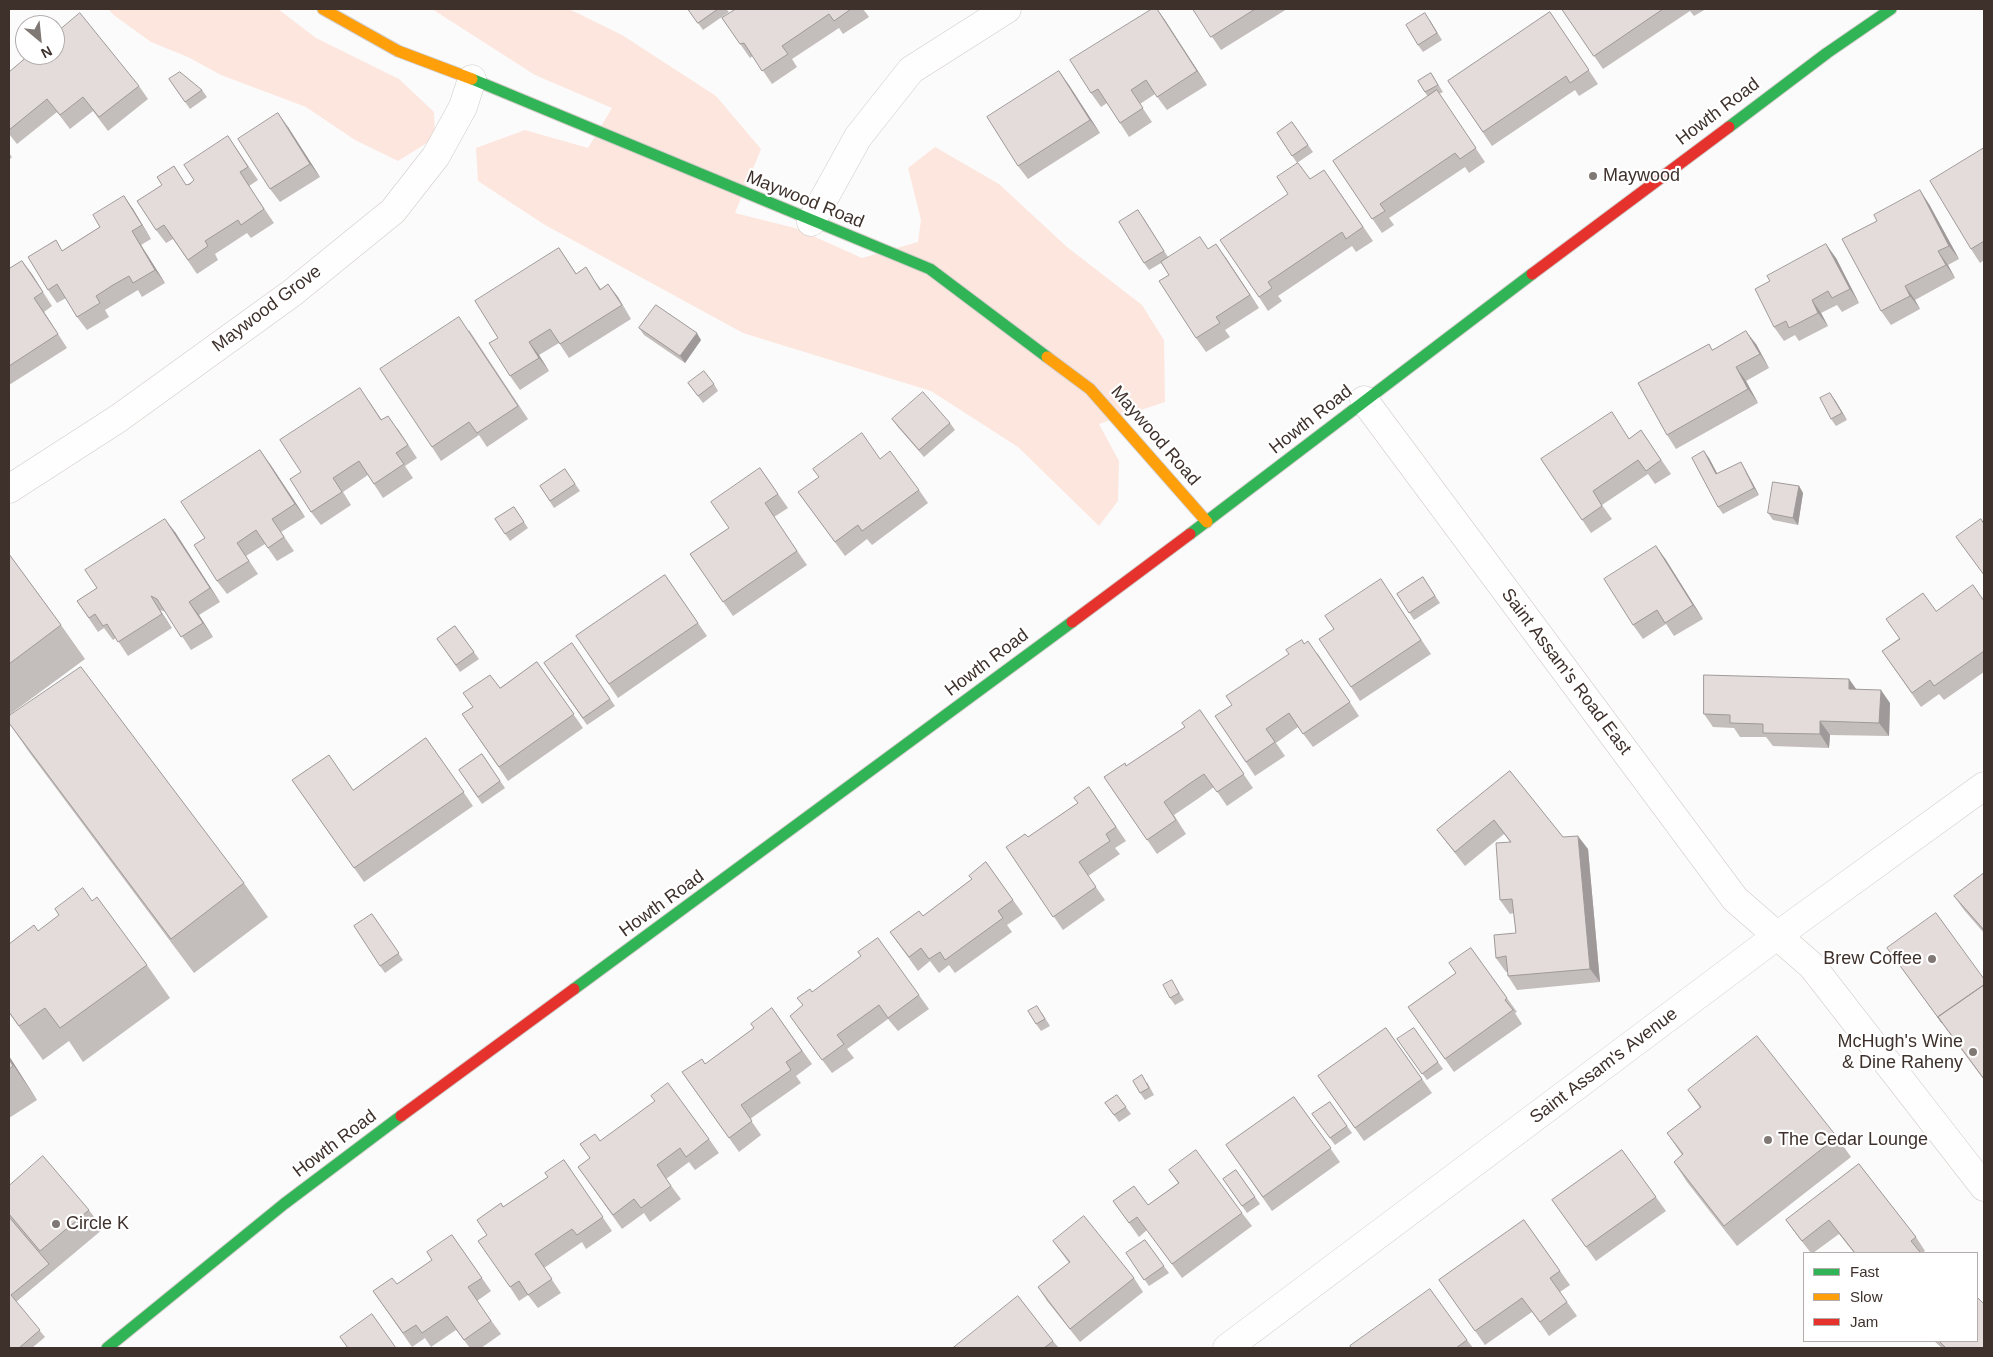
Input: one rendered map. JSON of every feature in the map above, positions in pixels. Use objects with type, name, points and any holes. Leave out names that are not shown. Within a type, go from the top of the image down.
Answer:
[{"type":"main road","name":"Howth Road","points":[[107,1348],[331,1168],[1207,522],[1364,400],[1827,53],[1891,9]]},
{"type":"main road","name":"Maywood Road","points":[[327,10],[398,51],[472,79],[811,222],[930,269],[1090,389],[1207,522]]},
{"type":"street","points":[[811,222],[858,137],[911,70],[1007,9]]},
{"type":"street","name":"Maywood Grove","points":[[9,489],[118,418],[292,293],[393,211],[436,156],[464,107],[472,79]]},
{"type":"street","name":"Saint Assam's Road East","points":[[1364,400],[1735,899],[1812,966],[1984,1187]]},
{"type":"street","name":"Saint Assam's Avenue","points":[[1227,1348],[1778,936],[1984,786]]},
{"type":"shaded area","points":[[108,9],[278,9],[316,38],[399,79],[434,112],[435,138],[398,161],[355,140],[306,107],[221,75],[188,57],[151,42]]},
{"type":"shaded area","points":[[432,9],[569,9],[622,35],[716,96],[761,149],[735,213],[795,228],[862,258],[918,242],[921,220],[908,168],[935,147],[999,184],[1067,247],[1142,305],[1164,340],[1165,402],[1099,424],[1119,461],[1118,501],[1099,526],[1018,447],[931,391],[743,333],[545,225],[478,181],[476,148],[525,130],[588,148],[612,108],[535,75]]},
{"type":"building","points":[[688,9],[718,9],[698,23]]},
{"type":"building","points":[[736,9],[851,9],[834,21],[829,14],[782,46],[788,54],[762,71],[744,43],[740,44],[722,18]]},
{"type":"building","points":[[1152,9],[1157,9],[1197,71],[1157,97],[1146,80],[1131,90],[1143,108],[1120,123],[1098,89],[1091,93],[1070,60]]},
{"type":"building","points":[[1193,9],[1255,9],[1211,37]]},
{"type":"building","points":[[1562,9],[1663,9],[1594,56]]},
{"type":"building","points":[[1550,12],[1589,70],[1570,83],[1566,76],[1483,132],[1448,81]]},
{"type":"building","points":[[80,13],[139,86],[99,117],[83,97],[60,115],[47,99],[9,130],[9,72],[17,65],[65,65],[65,26]]},
{"type":"building","points":[[1425,13],[1437,33],[1418,45],[1406,25]]},
{"type":"building","points":[[1059,71],[1090,120],[1018,166],[987,117]]},
{"type":"building","points":[[180,72],[202,90],[185,102],[169,79]]},
{"type":"building","points":[[1431,73],[1438,85],[1425,92],[1418,81]]},
{"type":"building","points":[[1437,90],[1476,148],[1460,159],[1455,153],[1380,204],[1385,211],[1372,219],[1333,161]]},
{"type":"building","points":[[278,113],[310,164],[270,189],[238,139]]},
{"type":"building","points":[[1292,122],[1308,145],[1292,156],[1277,133]]},
{"type":"building","points":[[228,136],[248,167],[240,172],[264,209],[241,225],[238,220],[205,241],[208,246],[188,260],[164,225],[156,230],[137,201],[162,185],[157,177],[174,166],[186,185],[190,184],[194,180],[184,165]]},
{"type":"building","points":[[1984,148],[1984,241],[1971,249],[1930,181]]},
{"type":"building","points":[[1298,163],[1310,179],[1324,170],[1363,227],[1346,239],[1342,232],[1268,282],[1272,288],[1259,297],[1220,240],[1288,194],[1277,177]]},
{"type":"building","points":[[1920,190],[1949,246],[1938,251],[1946,265],[1905,286],[1910,296],[1881,311],[1842,239],[1877,221],[1874,215]]},
{"type":"building","points":[[124,196],[142,225],[132,231],[155,270],[133,283],[129,276],[113,285],[96,296],[100,303],[77,317],[57,284],[48,290],[28,257],[56,240],[62,251],[100,227],[93,215]]},
{"type":"building","points":[[1138,210],[1164,251],[1144,263],[1119,222]]},
{"type":"building","points":[[1200,237],[1208,249],[1216,244],[1250,295],[1216,317],[1220,323],[1196,338],[1159,281],[1169,275],[1161,262]]},
{"type":"building","points":[[1826,244],[1850,289],[1832,298],[1828,291],[1812,300],[1818,313],[1789,328],[1786,321],[1774,327],[1755,289],[1770,281],[1767,276]]},
{"type":"building","points":[[559,248],[576,274],[586,267],[600,290],[608,284],[622,305],[560,344],[550,329],[529,342],[539,358],[510,376],[489,343],[498,338],[475,301]]},
{"type":"building","points":[[22,261],[43,292],[34,298],[58,334],[9,366],[9,269]]},
{"type":"building","points":[[656,305],[697,333],[680,356],[639,328]]},
{"type":"building","points":[[459,317],[518,406],[477,433],[469,422],[432,447],[380,369]]},
{"type":"building","points":[[1746,331],[1760,354],[1736,367],[1748,389],[1667,435],[1638,383],[1709,344],[1712,350]]},
{"type":"building","points":[[704,371],[714,384],[698,396],[688,383]]},
{"type":"building","points":[[360,388],[381,420],[388,416],[408,445],[396,453],[404,464],[374,484],[359,461],[333,478],[342,492],[311,512],[290,479],[301,472],[280,440]]},
{"type":"building","points":[[923,392],[950,423],[919,450],[892,419]]},
{"type":"building","points":[[1830,393],[1842,413],[1831,419],[1820,398]]},
{"type":"building","points":[[1612,412],[1629,439],[1641,430],[1661,460],[1646,471],[1638,460],[1593,491],[1602,506],[1582,520],[1541,459]]},
{"type":"building","points":[[862,433],[880,459],[890,451],[919,490],[862,531],[858,525],[835,542],[798,492],[819,477],[813,469]]},
{"type":"building","points":[[260,450],[295,504],[272,519],[284,537],[268,548],[256,530],[237,543],[249,561],[217,581],[194,545],[205,538],[181,502]]},
{"type":"building","points":[[1704,451],[1716,474],[1741,462],[1754,488],[1718,507],[1692,458]]},
{"type":"building","points":[[760,468],[778,494],[765,503],[797,551],[723,602],[690,554],[729,528],[711,502]]},
{"type":"building","points":[[565,469],[575,484],[550,501],[540,486]]},
{"type":"building","points":[[1773,482],[1799,486],[1793,518],[1768,513]]},
{"type":"building","points":[[514,507],[524,522],[505,534],[495,519]]},
{"type":"building","points":[[165,519],[210,588],[189,602],[203,623],[181,637],[157,599],[151,596],[162,614],[118,642],[107,624],[103,626],[95,614],[89,618],[77,601],[97,588],[85,570]]},
{"type":"building","points":[[1981,519],[1984,524],[1984,575],[1956,537]]},
{"type":"building","points":[[1656,546],[1693,605],[1665,623],[1657,610],[1633,625],[1604,579]]},
{"type":"building","points":[[9,554],[61,625],[9,664]]},
{"type":"building","points":[[665,575],[698,623],[609,684],[576,636]]},
{"type":"building","points":[[1423,577],[1435,596],[1409,613],[1397,594]]},
{"type":"building","points":[[1381,579],[1421,640],[1351,687],[1319,639],[1334,629],[1325,616]]},
{"type":"building","points":[[1973,585],[1984,601],[1984,651],[1934,686],[1930,680],[1912,693],[1882,651],[1900,639],[1886,619],[1923,593],[1936,611]]},
{"type":"building","points":[[455,626],[474,652],[456,665],[437,639]]},
{"type":"building","points":[[1302,640],[1304,644],[1308,641],[1350,702],[1303,734],[1289,713],[1266,729],[1275,742],[1246,762],[1215,716],[1232,705],[1226,696],[1289,654],[1286,650]]},
{"type":"building","points":[[572,643],[610,699],[583,718],[544,663]]},
{"type":"building","points":[[537,662],[574,714],[499,767],[462,714],[473,707],[463,693],[490,675],[500,688]]},
{"type":"building","points":[[81,667],[244,883],[171,939],[9,723],[9,716]]},
{"type":"building","points":[[1704,675],[1849,679],[1849,689],[1881,690],[1879,723],[1820,721],[1820,734],[1763,733],[1763,724],[1730,723],[1730,715],[1704,714]]},
{"type":"building","points":[[1200,710],[1244,774],[1217,792],[1204,774],[1189,784],[1164,802],[1176,820],[1147,840],[1104,777],[1125,763],[1126,766],[1185,727],[1182,723]]},
{"type":"building","points":[[426,738],[464,792],[354,868],[292,780],[329,755],[353,790]]},
{"type":"building","points":[[482,754],[500,781],[478,797],[459,770]]},
{"type":"building","points":[[1510,771],[1563,837],[1578,836],[1590,969],[1508,976],[1506,956],[1496,958],[1494,935],[1516,933],[1512,899],[1500,900],[1496,843],[1511,842],[1494,820],[1455,852],[1437,830]]},
{"type":"building","points":[[1089,787],[1116,827],[1106,834],[1110,841],[1079,862],[1096,887],[1053,917],[1006,847],[1025,834],[1028,837],[1078,803],[1074,798]]},
{"type":"building","points":[[986,862],[1013,900],[998,911],[1003,918],[945,960],[940,952],[929,959],[921,948],[909,957],[890,932],[919,911],[923,916],[972,879],[969,876]]},
{"type":"building","points":[[1984,873],[1984,930],[1954,896]]},
{"type":"building","points":[[83,888],[92,901],[97,897],[147,965],[60,1028],[45,1008],[19,1026],[9,1012],[9,944],[34,925],[38,931],[59,915],[55,909]]},
{"type":"building","points":[[1936,913],[1984,979],[1984,985],[1938,1017],[1942,1023],[1887,948]]},
{"type":"building","points":[[372,914],[399,953],[380,966],[354,926]]},
{"type":"building","points":[[878,938],[919,995],[888,1018],[879,1005],[837,1035],[844,1044],[822,1060],[790,1016],[803,1005],[797,998],[810,989],[812,992],[861,956],[858,952]]},
{"type":"building","points":[[1471,948],[1507,998],[1505,1000],[1513,1010],[1445,1059],[1408,1007],[1456,973],[1449,963]]},
{"type":"building","points":[[1172,980],[1179,993],[1170,998],[1163,985]]},
{"type":"building","points":[[1984,985],[1984,1079],[1938,1017]]},
{"type":"building","points":[[1037,1006],[1045,1019],[1036,1024],[1028,1011]]},
{"type":"building","points":[[772,1008],[802,1051],[786,1062],[791,1070],[741,1105],[752,1121],[729,1138],[682,1072],[702,1059],[705,1064],[754,1028],[751,1024]]},
{"type":"building","points":[[1386,1028],[1422,1079],[1355,1128],[1318,1076]]},
{"type":"building","points":[[1414,1028],[1438,1062],[1422,1074],[1397,1039]]},
{"type":"building","name":"The Cedar Lounge","points":[[1757,1036],[1837,1137],[1724,1226],[1674,1162],[1683,1154],[1667,1133],[1701,1107],[1688,1090]]},
{"type":"building","points":[[9,1059],[13,1066],[9,1069]]},
{"type":"building","points":[[1142,1075],[1149,1088],[1140,1093],[1133,1081]]},
{"type":"building","points":[[668,1083],[709,1139],[686,1157],[680,1148],[657,1165],[671,1186],[641,1208],[634,1199],[613,1215],[578,1167],[590,1158],[580,1144],[595,1134],[600,1141],[655,1101],[651,1096]]},
{"type":"building","points":[[1117,1095],[1126,1107],[1114,1115],[1105,1103]]},
{"type":"building","points":[[1294,1097],[1331,1148],[1263,1197],[1226,1145]]},
{"type":"building","points":[[1330,1102],[1347,1126],[1330,1138],[1312,1114]]},
{"type":"building","points":[[1196,1150],[1242,1213],[1172,1264],[1137,1217],[1129,1223],[1113,1201],[1134,1186],[1148,1205],[1179,1183],[1169,1170]]},
{"type":"building","points":[[1622,1150],[1656,1197],[1586,1247],[1552,1200]]},
{"type":"building","name":"Circle K","points":[[43,1156],[89,1210],[40,1251],[9,1214],[9,1186]]},
{"type":"building","points":[[564,1160],[603,1217],[577,1235],[572,1229],[535,1254],[552,1279],[528,1295],[519,1281],[510,1287],[478,1241],[487,1235],[477,1220],[501,1203],[503,1207],[548,1177],[545,1173]]},
{"type":"building","points":[[1859,1164],[1916,1237],[1911,1241],[1920,1252],[1854,1252],[1829,1220],[1802,1241],[1786,1220]]},
{"type":"building","points":[[1236,1170],[1255,1197],[1242,1206],[1223,1179]]},
{"type":"building","points":[[1084,1216],[1134,1278],[1070,1329],[1038,1287],[1070,1262],[1053,1241]]},
{"type":"building","name":"Circle K","points":[[9,1217],[49,1264],[11,1295],[40,1330],[19,1348],[9,1348]]},
{"type":"building","points":[[1524,1220],[1560,1271],[1550,1278],[1567,1302],[1540,1322],[1522,1298],[1475,1331],[1439,1280]]},
{"type":"building","points":[[452,1235],[482,1278],[468,1287],[491,1321],[464,1340],[447,1316],[422,1333],[416,1325],[403,1333],[373,1291],[392,1278],[397,1284],[432,1260],[427,1252]]},
{"type":"building","points":[[1145,1240],[1164,1266],[1144,1280],[1126,1253]]},
{"type":"building","points":[[1430,1289],[1467,1340],[1456,1348],[1352,1348],[1350,1346]]},
{"type":"building","points":[[1018,1296],[1053,1341],[1044,1348],[953,1348]]},
{"type":"building","points":[[1978,1298],[1984,1304],[1984,1348],[1946,1348],[1940,1342],[1978,1342]]},
{"type":"building","points":[[372,1314],[396,1348],[348,1348],[340,1337]]},
{"type":"traffic: fast","points":[[1729,127],[1827,53],[1891,9]]},
{"type":"traffic: fast","points":[[472,79],[930,269],[1047,357]]},
{"type":"traffic: fast","points":[[1190,534],[1532,274]]},
{"type":"traffic: fast","points":[[574,989],[1072,622]]},
{"type":"traffic: fast","points":[[107,1348],[284,1204],[401,1116]]},
{"type":"traffic: slow","points":[[323,9],[398,51],[472,79]]},
{"type":"traffic: slow","points":[[1047,357],[1090,389],[1207,522]]},
{"type":"traffic: jam","points":[[1532,274],[1729,127]]},
{"type":"traffic: jam","points":[[1072,622],[1190,534]]},
{"type":"traffic: jam","points":[[401,1116],[574,989]]},
{"type":"place","name":"Maywood","points":[[1593,176]]},
{"type":"place","name":"Brew Coffee","points":[[1932,959]]},
{"type":"place","name":"McHugh's Wine & Dine Raheny","points":[[1973,1052]]},
{"type":"place","name":"The Cedar Lounge","points":[[1768,1140]]},
{"type":"place","name":"Circle K","points":[[56,1224]]}]
